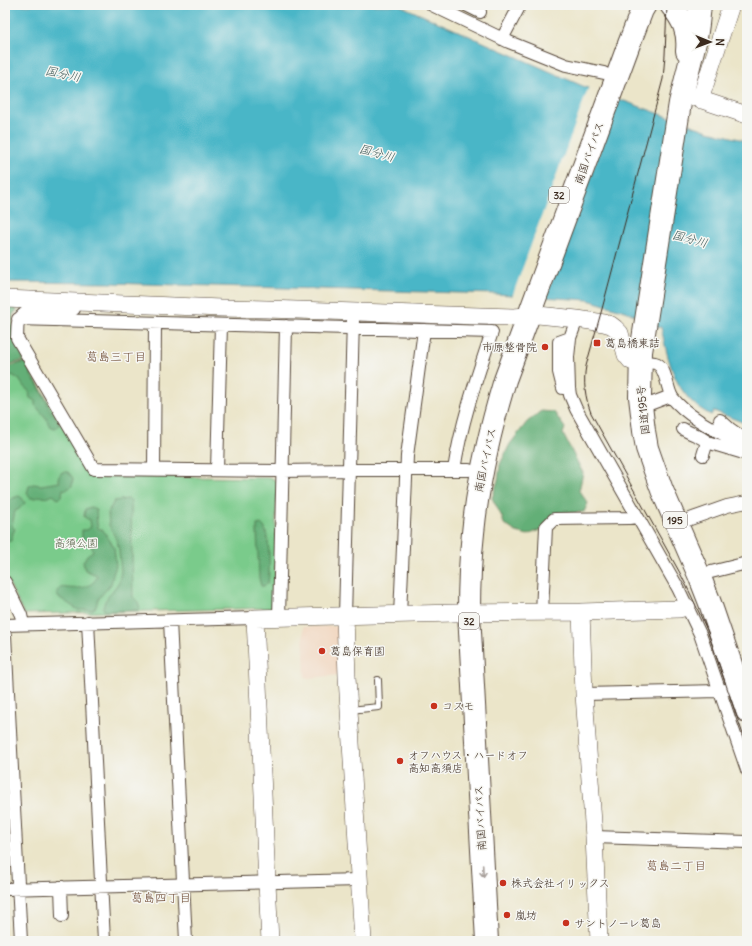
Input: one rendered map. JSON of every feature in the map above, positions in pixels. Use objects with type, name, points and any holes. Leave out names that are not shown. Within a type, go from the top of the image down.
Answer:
[{"type":"highway","name":"南国バイパス","points":[[472,941],[462,613],[482,471],[523,313],[606,79],[629,5]]},
{"type":"highway","name":"南国バイパス","points":[[606,79],[629,44],[645,5]]},
{"type":"highway","name":"国道195号","points":[[671,5],[683,22],[687,35],[687,99]]},
{"type":"highway","name":"国道195号","points":[[700,5],[687,99],[646,322],[640,363],[640,397],[647,448],[662,490],[699,575],[715,646],[735,690],[747,711]]},
{"type":"highway","name":"南国バイパス","points":[[487,941],[462,613],[456,561],[463,501],[461,470],[483,412],[493,378],[523,313]]},
{"type":"street","points":[[432,5],[502,39],[566,65],[606,79]]},
{"type":"street","points":[[466,5],[480,12]]},
{"type":"street","points":[[502,39],[520,5]]},
{"type":"street","points":[[731,5],[687,99],[747,115]]},
{"type":"street","points":[[5,299],[408,314],[523,313],[604,323],[611,325],[620,333],[626,355],[631,361],[640,363],[656,363],[660,365],[671,396],[683,408],[702,422],[747,446]]},
{"type":"street","points":[[91,302],[86,309],[28,311],[22,314],[18,319],[17,338],[94,469],[282,471],[461,470],[456,455],[473,392],[492,332],[424,330],[352,324],[298,317],[267,309]]},
{"type":"street","points":[[18,319],[155,324],[286,326],[352,324],[402,320],[408,314]]},
{"type":"street","points":[[577,319],[570,338],[568,362],[570,395],[576,409],[678,588],[700,634],[715,646]]},
{"type":"street","points":[[154,470],[155,324]]},
{"type":"street","points":[[352,324],[345,616],[362,941]]},
{"type":"street","points":[[217,470],[221,325]]},
{"type":"street","points":[[279,618],[286,326]]},
{"type":"street","points":[[400,615],[407,456],[424,330]]},
{"type":"street","points":[[648,405],[671,396]]},
{"type":"street","points":[[720,420],[747,439]]},
{"type":"street","points":[[683,429],[704,439],[707,442],[747,454]]},
{"type":"street","points":[[704,455],[707,442]]},
{"type":"street","points":[[676,524],[727,506],[747,502]]},
{"type":"street","points":[[542,612],[546,527],[554,519],[637,517]]},
{"type":"street","points":[[699,575],[747,563]]},
{"type":"street","points":[[5,582],[22,615],[23,624]]},
{"type":"street","points":[[5,625],[462,613],[581,612],[679,609],[687,607]]},
{"type":"street","points":[[581,612],[584,694],[594,837],[599,941]]},
{"type":"street","points":[[255,618],[270,941]]},
{"type":"street","points":[[170,621],[186,941]]},
{"type":"street","points":[[88,622],[104,941]]},
{"type":"street","points":[[5,635],[21,941]]},
{"type":"street","points":[[584,694],[735,690],[747,770]]},
{"type":"street","points":[[594,837],[747,842]]},
{"type":"street","points":[[5,889],[359,880]]},
{"type":"street","points":[[61,887],[62,916]]},
{"type":"lane","points":[[349,710],[379,707],[378,680]]},
{"type":"shaded area","name":"葛島保育園","points":[[339,626],[342,675],[305,678],[303,627]]},
{"type":"green space","points":[[5,304],[16,308],[17,311],[13,314],[12,326],[24,360],[5,366],[5,353],[8,351],[5,346]]},
{"type":"green space","name":"高須公園","points":[[25,361],[92,476],[272,478],[277,482],[274,608],[24,614],[5,575],[5,368]]},
{"type":"green space","points":[[25,362],[31,376],[43,393],[48,407],[60,424],[56,428],[50,427],[46,418],[35,405],[35,401],[30,398],[29,391],[24,387],[19,379],[12,375],[5,380],[5,368]]},
{"type":"green space","points":[[541,411],[554,412],[565,428],[563,434],[583,473],[579,491],[588,503],[584,512],[555,514],[542,529],[528,535],[516,532],[504,524],[492,498],[498,480],[500,464],[510,444],[527,422]]},
{"type":"green space","points":[[62,472],[68,472],[73,478],[72,486],[66,490],[63,489],[62,495],[58,499],[53,495],[47,497],[41,496],[30,498],[27,493],[29,486],[33,484],[41,485],[60,482],[58,478]]},
{"type":"green space","points":[[19,496],[25,503],[15,511],[12,526],[15,529],[11,541],[5,542],[5,503]]},
{"type":"green space","points":[[127,499],[131,500],[133,597],[138,602],[140,608],[138,610],[105,611],[103,608],[105,601],[119,582],[121,571],[117,541],[109,525],[108,513],[114,501]]},
{"type":"green space","points":[[91,507],[96,509],[98,528],[103,530],[114,547],[116,566],[111,584],[98,599],[96,607],[92,610],[78,610],[57,596],[57,591],[62,587],[77,588],[88,586],[95,580],[97,575],[85,570],[83,562],[87,555],[93,551],[91,542],[88,545],[82,542],[82,530],[87,530],[91,527],[90,520],[84,517],[85,509]]},
{"type":"green space","points":[[261,524],[267,534],[269,556],[268,583],[264,586],[261,586],[259,578],[257,525]]},
{"type":"water","name":"国分川","points":[[5,5],[399,5],[585,87],[708,131],[747,141],[747,424],[714,411],[711,415],[699,408],[689,399],[681,389],[671,366],[661,327],[655,328],[639,317],[625,311],[588,300],[496,294],[108,283],[5,282]]},
{"type":"pier","points":[[589,86],[619,97],[545,299],[512,297]]},
{"type":"tram line","points":[[667,5],[663,79],[586,366],[585,390],[591,413],[680,573],[708,632],[747,746]]},
{"type":"place","name":"葛島橋東詰","points":[[597,343]]},
{"type":"place","name":"市原整骨院","points":[[545,347]]},
{"type":"place","name":"葛島保育園","points":[[322,651]]},
{"type":"place","name":"コスモ","points":[[434,706]]},
{"type":"place","name":"オフハウス・ハードオフ 高知高須店","points":[[400,761]]},
{"type":"place","name":"株式会社イリックス","points":[[503,883]]},
{"type":"place","name":"嵐坊","points":[[507,915]]},
{"type":"place","name":"サントノーレ葛島","points":[[566,923]]},
{"type":"district","name":"葛島三丁目","points":[[116,357]]},
{"type":"district","name":"葛島二丁目","points":[[676,866]]},
{"type":"district","name":"葛島四丁目","points":[[161,898]]}]
